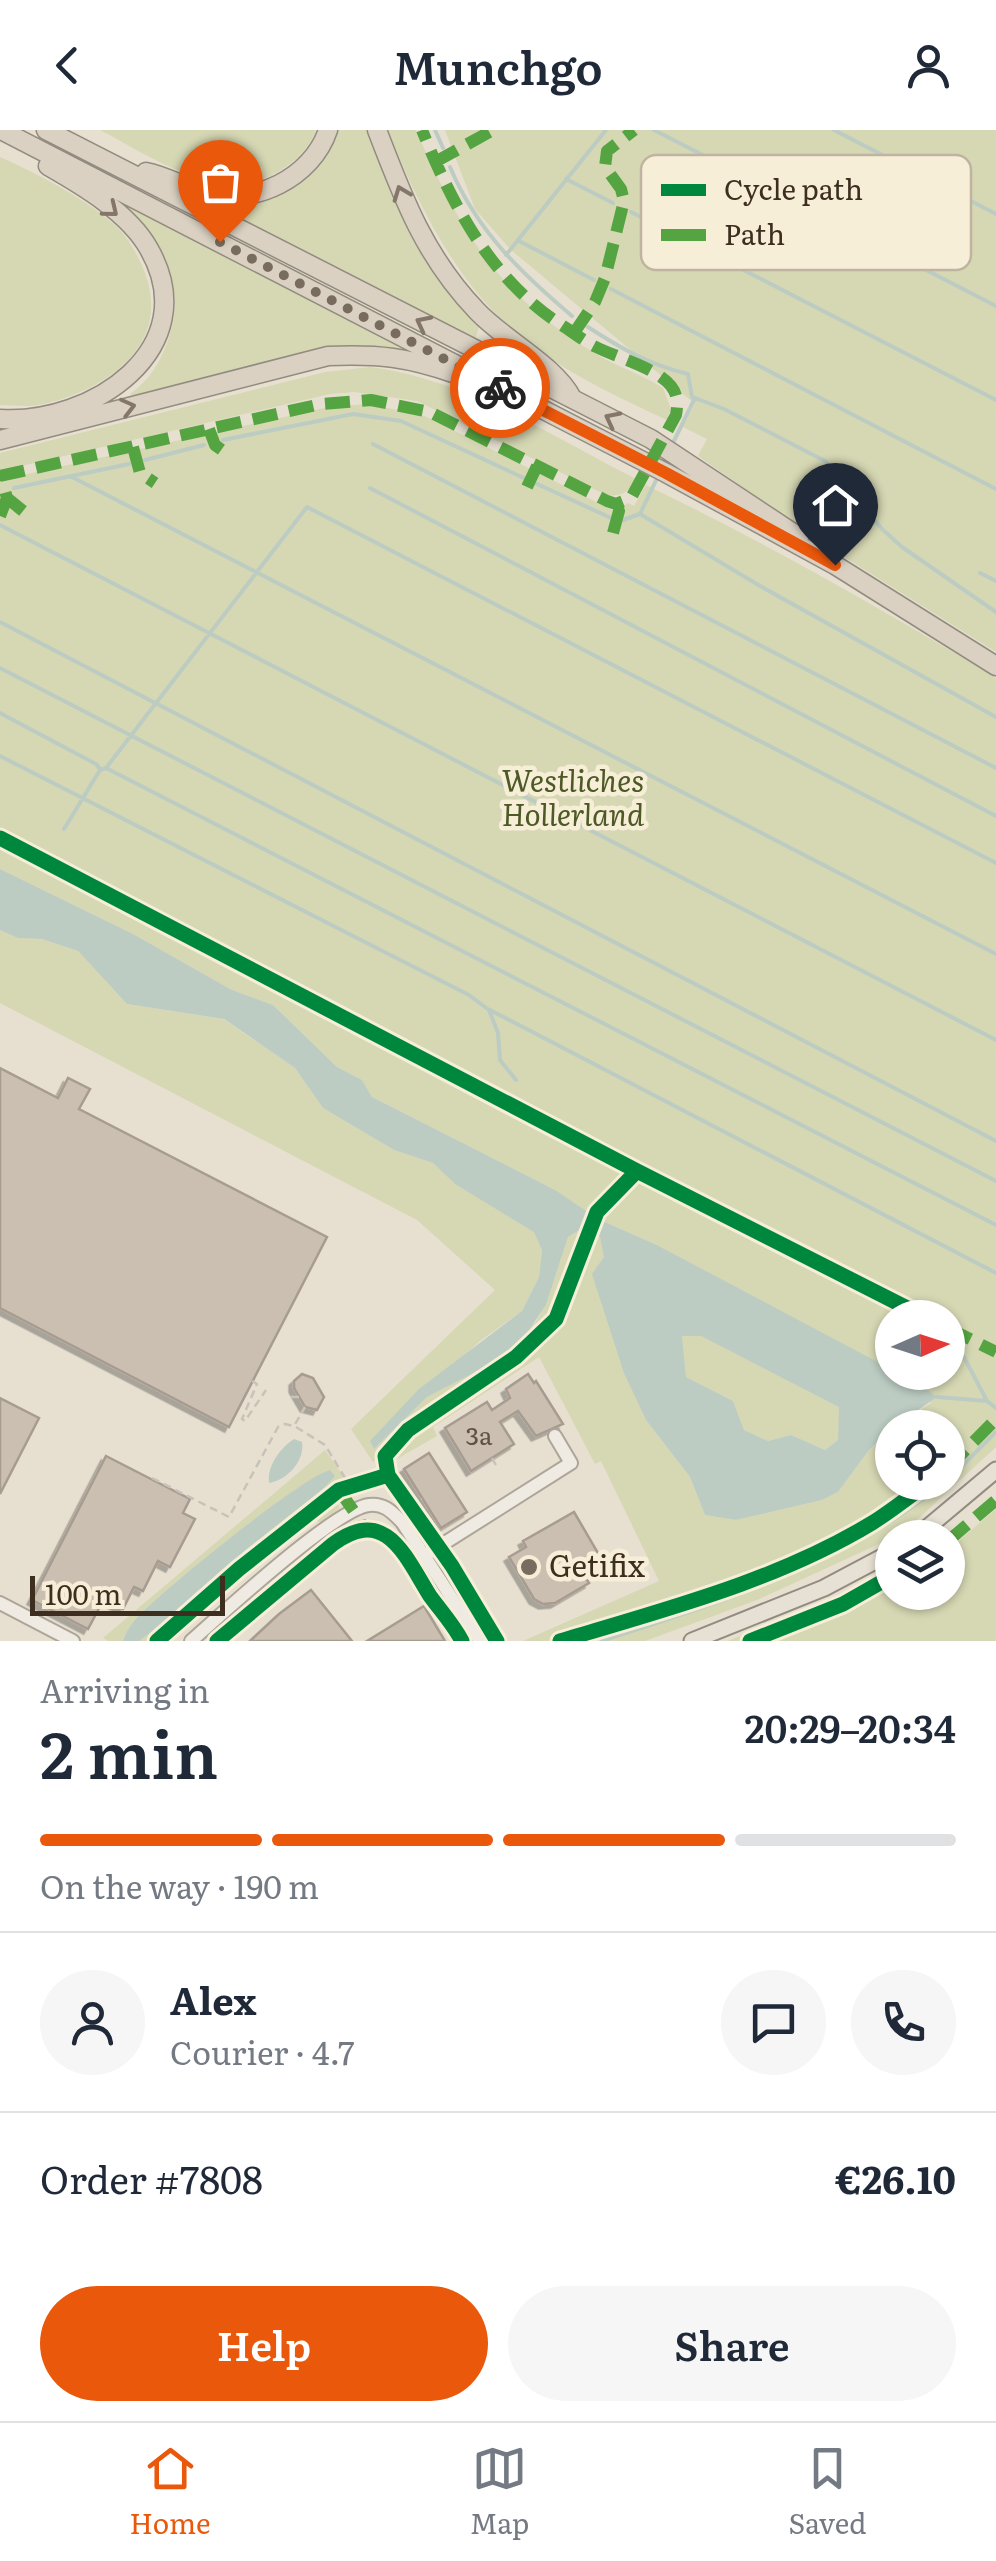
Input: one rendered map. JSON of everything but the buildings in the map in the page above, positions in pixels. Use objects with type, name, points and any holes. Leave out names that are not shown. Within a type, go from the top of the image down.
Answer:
[{"type":"highway","points":[[1,130],[666,473],[835,565],[996,666]]},
{"type":"highway","points":[[46,130],[651,440],[765,512],[835,565]]},
{"type":"highway","points":[[120,167],[154,174],[206,193],[248,195],[266,191],[295,175],[324,142],[328,130]]},
{"type":"highway","points":[[377,130],[410,217],[450,280],[502,336],[564,381],[572,398]]},
{"type":"highway","points":[[0,419],[41,415],[83,404],[113,390],[148,356],[158,337],[164,304],[158,266],[132,227],[80,185],[46,166],[38,149]]},
{"type":"highway","points":[[0,440],[328,356],[372,354],[411,358],[502,390]]},
{"type":"main road","points":[[936,1520],[996,1470]]},
{"type":"main road","points":[[692,1641],[824,1588],[875,1561]]},
{"type":"street","points":[[424,1556],[571,1463],[555,1436]]},
{"type":"street","points":[[192,1641],[298,1549],[352,1510],[370,1505],[388,1508],[479,1640]]},
{"type":"street","points":[[0,1603],[73,1641]]},
{"type":"path","points":[[252,1381],[257,1384],[242,1419],[245,1421],[266,1390]]},
{"type":"path","points":[[291,1398],[299,1397]]},
{"type":"path","points":[[294,1426],[305,1407]]},
{"type":"path","points":[[152,1478],[228,1517],[278,1428],[285,1424],[325,1445],[350,1486]]},
{"type":"path","points":[[492,1458],[498,1468]]},
{"type":"path","points":[[410,1506],[422,1498]]},
{"type":"green space","points":[[100,130],[316,130],[304,150],[287,166],[264,179],[240,183],[192,176]]},
{"type":"green space","points":[[336,130],[368,130],[389,188],[412,233],[480,324],[475,339],[195,196],[248,202]]},
{"type":"green space","points":[[387,130],[416,130],[468,232],[510,286],[566,334],[601,357],[663,388],[671,409],[667,420],[553,360],[511,329],[487,305],[430,222]]},
{"type":"green space","points":[[445,130],[996,130],[996,652],[836,552],[698,456],[707,439],[683,427],[695,404],[510,249],[475,209]]},
{"type":"green space","points":[[0,157],[78,198],[119,229],[141,264],[151,302],[149,325],[125,363],[85,390],[39,405],[0,405]]},
{"type":"green space","points":[[89,183],[427,356],[387,350],[137,398],[130,394],[154,369],[169,337],[173,288],[167,268],[142,231]]},
{"type":"green space","points":[[370,367],[406,373],[474,396],[636,479],[624,493],[606,495],[417,401],[354,392],[330,394],[0,471],[0,453],[325,372]]},
{"type":"green space","name":"Westliches Hollerland","points":[[369,404],[425,416],[614,511],[628,503],[634,506],[646,485],[823,577],[996,678],[996,1447],[965,1476],[965,1410],[921,1410],[931,1403],[924,1390],[965,1390],[965,1300],[875,1300],[875,1362],[657,1245],[598,1219],[557,1191],[372,1097],[362,1080],[337,1067],[273,1005],[232,990],[133,934],[0,869],[0,480],[329,407]]},
{"type":"green space","name":"Westliches Hollerland","points":[[0,930],[18,938],[42,939],[78,951],[127,1004],[223,1019],[295,1068],[323,1108],[394,1150],[433,1163],[455,1184],[534,1231],[542,1249],[539,1277],[522,1311],[481,1340],[370,1441],[374,1449],[427,1397],[495,1362],[535,1323],[546,1305],[568,1237],[583,1228],[600,1236],[646,1420],[690,1477],[705,1515],[736,1520],[822,1500],[838,1492],[875,1445],[875,1500],[939,1500],[916,1520],[875,1520],[875,1546],[757,1600],[645,1641],[523,1641],[659,1581],[601,1461],[595,1464],[539,1357],[433,1427],[437,1436],[388,1464],[382,1455],[373,1462],[351,1429],[495,1290],[417,1220],[0,1003]]},
{"type":"green space","points":[[682,1336],[701,1336],[840,1407],[838,1440],[825,1450],[791,1435],[768,1441],[744,1430],[733,1401],[686,1377]]},
{"type":"green space","points":[[325,1450],[346,1480],[228,1570],[150,1641],[139,1641],[278,1523],[330,1470],[291,1493],[198,1564],[134,1621],[123,1641],[103,1638]]},
{"type":"green space","points":[[334,1497],[340,1508],[321,1523],[316,1520],[236,1583],[173,1641],[160,1641]]},
{"type":"green space","points":[[996,1509],[996,1641],[771,1641],[875,1595],[875,1610],[965,1610],[965,1535]]},
{"type":"green space","points":[[875,1575],[875,1583],[842,1601],[743,1641],[728,1641],[840,1595]]},
{"type":"shaded area","points":[[0,869],[133,934],[232,990],[273,1005],[337,1067],[362,1080],[372,1097],[557,1191],[598,1219],[657,1245],[875,1361],[875,1390],[928,1390],[937,1397],[918,1410],[875,1410],[875,1444],[838,1492],[822,1500],[736,1520],[705,1515],[690,1477],[646,1420],[624,1373],[592,1274],[604,1257],[600,1237],[583,1228],[568,1237],[546,1305],[523,1339],[495,1362],[427,1397],[374,1449],[370,1441],[419,1389],[522,1311],[539,1277],[542,1250],[534,1232],[455,1184],[433,1163],[394,1150],[323,1108],[295,1068],[224,1019],[127,1004],[78,951],[42,939],[18,938],[0,930]],"holes":[[[682,1336],[701,1336],[839,1407],[838,1440],[825,1450],[791,1435],[768,1441],[744,1430],[733,1401],[686,1377]]]},
{"type":"shaded area","points":[[294,1439],[302,1442],[298,1462],[283,1478],[269,1483],[276,1458]]},
{"type":"shaded area","points":[[330,1470],[335,1476],[325,1487],[151,1632],[139,1641],[123,1641],[134,1621],[198,1564],[291,1493]]},
{"type":"waterway","points":[[435,130],[443,148]]},
{"type":"waterway","points":[[506,255],[606,130]]},
{"type":"waterway","points":[[654,130],[703,155]]},
{"type":"waterway","points":[[834,130],[882,155]]},
{"type":"waterway","points":[[450,167],[487,231],[572,316]]},
{"type":"waterway","points":[[566,179],[613,203]]},
{"type":"waterway","points":[[971,201],[996,214]]},
{"type":"waterway","points":[[631,212],[641,217]]},
{"type":"waterway","points":[[519,241],[594,280]]},
{"type":"waterway","points":[[744,270],[996,400]]},
{"type":"waterway","points":[[926,270],[996,306]]},
{"type":"waterway","points":[[611,289],[996,489]]},
{"type":"waterway","points":[[588,327],[636,355],[688,374],[695,398]]},
{"type":"waterway","points":[[695,398],[825,461],[902,547],[996,612]]},
{"type":"waterway","points":[[671,447],[695,398]]},
{"type":"waterway","points":[[223,440],[353,414],[401,421],[526,479]]},
{"type":"waterway","points":[[373,444],[996,768]]},
{"type":"waterway","points":[[145,460],[204,445]]},
{"type":"waterway","points":[[14,488],[129,464]]},
{"type":"waterway","points":[[620,521],[640,514],[659,474]]},
{"type":"waterway","points":[[72,477],[996,954]]},
{"type":"waterway","points":[[535,483],[611,518]]},
{"type":"waterway","points":[[370,488],[996,816]]},
{"type":"waterway","points":[[64,829],[100,770],[106,768],[307,507],[996,863]]},
{"type":"waterway","points":[[640,514],[760,586],[996,717]]},
{"type":"waterway","points":[[0,525],[996,1040]]},
{"type":"waterway","points":[[980,573],[996,581]]},
{"type":"waterway","points":[[0,622],[996,1141]]},
{"type":"waterway","points":[[0,668],[996,1181]]},
{"type":"waterway","points":[[0,713],[100,769]]},
{"type":"waterway","points":[[0,756],[469,995],[489,1010],[498,1033],[500,1060],[516,1080]]},
{"type":"waterway","points":[[106,768],[996,1225]]},
{"type":"waterway","points":[[490,1010],[996,1273]]},
{"type":"waterway","points":[[965,1359],[986,1399]]},
{"type":"waterway","points":[[937,1397],[987,1401],[996,1408]]},
{"type":"waterway","points":[[965,1463],[996,1432]]},
{"type":"waterway","points":[[602,1641],[781,1578],[866,1536],[921,1500]]},
{"type":"marked path","points":[[0,476],[321,404],[371,400],[430,412],[607,501],[616,504],[631,498],[676,415],[673,389],[656,373],[581,338],[511,283],[460,211],[422,130]]},
{"type":"marked path","points":[[435,162],[493,130]]},
{"type":"marked path","points":[[574,333],[595,302],[605,278],[624,201],[621,189],[605,167],[607,151],[634,130]]},
{"type":"marked path","points":[[209,429],[215,445],[222,450]]},
{"type":"marked path","points":[[133,447],[140,473],[155,483]]},
{"type":"marked path","points":[[527,487],[537,466]]},
{"type":"marked path","points":[[0,516],[7,498],[1,476]]},
{"type":"marked path","points":[[7,498],[23,511]]},
{"type":"marked path","points":[[613,533],[619,511],[616,504]]},
{"type":"marked path","points":[[965,1336],[996,1352]]},
{"type":"marked path","points":[[965,1451],[996,1419]]},
{"type":"marked path","points":[[339,1490],[362,1529]]},
{"type":"marked path","points":[[965,1526],[996,1500]]},
{"type":"cycle path","points":[[0,838],[891,1300]]},
{"type":"cycle path","points":[[497,1641],[452,1566],[388,1475],[385,1456],[408,1430],[516,1357],[556,1319],[597,1212],[637,1171]]},
{"type":"cycle path","points":[[157,1641],[239,1569],[339,1490],[388,1475]]},
{"type":"cycle path","points":[[560,1641],[759,1577],[835,1543],[904,1500]]},
{"type":"cycle path","points":[[217,1641],[333,1544],[351,1533],[367,1530],[392,1540],[462,1641]]},
{"type":"cycle path","points":[[750,1641],[843,1604],[875,1586]]},
{"type":"way so far","points":[[220,242],[500,388]]},
{"type":"place","name":"Getifix","points":[[529,1567]]},
{"type":"route","points":[[500,388],[835,565]]}]
